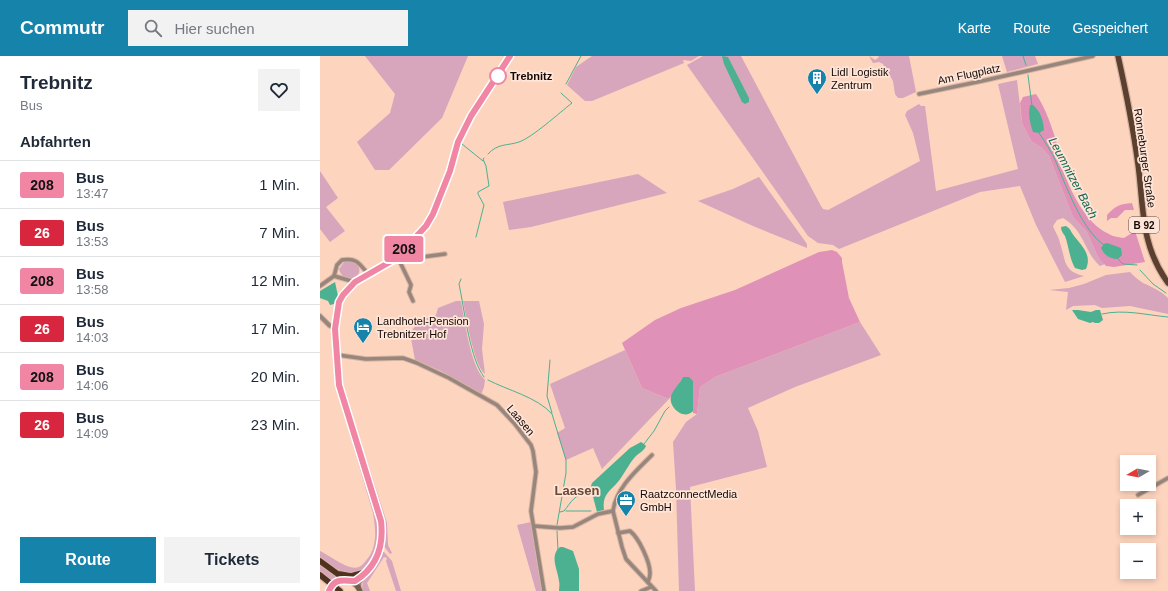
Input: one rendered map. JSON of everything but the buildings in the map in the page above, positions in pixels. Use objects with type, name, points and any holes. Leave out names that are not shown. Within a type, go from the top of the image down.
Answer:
[{"type":"highway","points":[[320,561],[346,581]]},
{"type":"highway","points":[[338,574],[351,576],[366,572]]},
{"type":"highway","points":[[320,575],[340,591]]},
{"type":"highway","points":[[320,580],[335,591]]},
{"type":"main road","name":"Ronneburger Straße","points":[[1118,56],[1136,150],[1145,229],[1156,263],[1168,283]]},
{"type":"main road","points":[[329,591],[334,584],[346,581],[360,589]]},
{"type":"street","points":[[360,589],[359,583],[377,558],[382,532],[381,521],[339,385],[335,329],[339,302],[343,295],[355,282],[397,259],[426,226],[433,214],[450,171],[458,142],[475,109],[510,56]]},
{"type":"street","name":"Am Flugplatz","points":[[919,94],[989,80],[1093,56]]},
{"type":"street","points":[[397,259],[445,254]]},
{"type":"street","points":[[320,286],[334,276],[337,265],[342,260],[354,259],[359,262],[368,274]]},
{"type":"street","points":[[397,259],[411,285],[409,292],[413,301]]},
{"type":"street","points":[[334,276],[355,282]]},
{"type":"street","points":[[320,316],[335,329]]},
{"type":"street","name":"Laasen","points":[[338,355],[366,359],[403,358],[417,362],[497,405],[514,423],[533,451],[536,472],[531,511],[544,591]]},
{"type":"street","points":[[652,455],[628,480],[614,504],[613,511],[626,559],[656,591]]},
{"type":"street","points":[[1138,496],[1168,478]]},
{"type":"street","points":[[534,526],[560,528],[573,527],[598,514],[613,511]]},
{"type":"street","points":[[618,534],[630,531],[634,534],[650,568],[648,582]]},
{"type":"street","points":[[346,581],[356,580],[366,572]]},
{"type":"street","points":[[641,591],[651,586]]},
{"type":"shaded area","points":[[365,56],[468,56],[442,118],[389,170],[375,170],[357,142],[390,113],[395,94]]},
{"type":"shaded area","points":[[592,56],[699,56],[691,61],[683,60],[684,63],[592,101],[585,101],[567,85],[576,67]]},
{"type":"shaded area","points":[[703,56],[741,56],[821,206],[823,209],[828,210],[920,161],[913,133],[905,115],[907,111],[919,104],[921,106],[925,106],[936,191],[1018,169],[998,84],[1017,80],[1022,123],[1031,141],[1042,148],[1049,156],[1073,217],[1087,232],[1098,257],[1105,264],[1100,266],[1076,229],[1070,223],[1063,218],[1057,220],[1053,226],[1059,239],[1066,264],[1072,271],[1084,276],[1065,282],[1036,225],[1020,186],[980,192],[839,249],[833,245],[818,243],[808,236],[687,65]]},
{"type":"shaded area","points":[[722,56],[728,57],[749,98],[749,102],[745,104],[742,102],[724,64]]},
{"type":"shaded area","points":[[869,56],[875,60],[879,56],[909,56],[916,92],[903,98],[898,98],[895,94],[893,81],[883,64],[879,62],[873,63]]},
{"type":"shaded area","points":[[1002,56],[1035,56],[1038,64],[1007,72]]},
{"type":"shaded area","points":[[1036,94],[1051,125],[1062,168],[1074,197],[1086,215],[1100,229],[1111,235],[1124,238],[1135,231],[1145,262],[1114,267],[1106,266],[1098,257],[1087,232],[1073,217],[1049,156],[1042,148],[1031,141],[1022,123],[1020,103],[1023,97]]},
{"type":"shaded area","points":[[1030,105],[1033,105],[1040,113],[1044,130],[1039,133],[1033,132],[1032,129],[1029,116]]},
{"type":"shaded area","points":[[320,171],[338,198],[326,207],[345,231],[330,242],[320,229]]},
{"type":"shaded area","points":[[638,174],[667,193],[531,227],[509,230],[503,202]]},
{"type":"shaded area","points":[[759,177],[807,244],[807,248],[698,201],[733,189]]},
{"type":"shaded area","points":[[1132,203],[1134,210],[1125,210],[1117,218],[1111,218],[1107,221],[1107,215],[1113,209],[1121,205]]},
{"type":"shaded area","points":[[1066,226],[1086,253],[1088,263],[1086,269],[1082,270],[1075,268],[1073,264],[1065,236],[1061,228]]},
{"type":"shaded area","points":[[1107,243],[1121,248],[1122,255],[1118,259],[1106,255],[1103,251],[1101,248]]},
{"type":"shaded area","points":[[832,250],[837,252],[842,258],[849,298],[860,322],[715,377],[700,387],[697,414],[693,413],[693,381],[683,377],[669,399],[642,388],[622,343],[655,320],[681,308],[735,290],[819,252]]},
{"type":"shaded area","points":[[345,261],[354,261],[358,266],[358,275],[350,278],[341,274],[339,269]]},
{"type":"shaded area","points":[[1130,272],[1141,282],[1159,291],[1168,298],[1168,314],[1130,306],[1102,308],[1095,305],[1073,306],[1066,310],[1068,292],[1049,290],[1069,288],[1106,275]]},
{"type":"shaded area","points":[[335,282],[338,296],[334,304],[330,305],[328,301],[320,298],[320,291]]},
{"type":"shaded area","points":[[456,301],[461,301],[466,331],[475,365],[485,380],[481,395],[441,371],[415,360],[410,333],[419,321],[436,315],[438,308]]},
{"type":"shaded area","points":[[463,301],[479,301],[484,324],[482,349],[485,374],[477,361],[468,329]]},
{"type":"shaded area","points":[[1072,310],[1091,312],[1100,310],[1103,320],[1099,323],[1090,323],[1078,319]]},
{"type":"shaded area","points":[[860,322],[881,355],[795,387],[748,408],[758,431],[767,467],[690,487],[695,591],[679,591],[673,442],[686,422],[697,414],[700,387],[715,377]]},
{"type":"shaded area","points":[[625,350],[642,388],[669,399],[602,469],[593,448],[566,460],[557,433],[565,428],[550,384]]},
{"type":"shaded area","points":[[683,377],[689,377],[693,381],[693,411],[689,414],[681,414],[674,408],[671,400],[672,394]]},
{"type":"shaded area","points":[[339,397],[379,528],[375,552],[371,560],[360,572],[352,574],[337,569],[320,557],[320,551],[346,566],[352,568],[358,567],[369,558],[375,540],[373,513]]},
{"type":"shaded area","points":[[350,408],[387,523],[388,545],[392,553],[390,554],[383,545],[383,521],[348,410]]},
{"type":"shaded area","points":[[641,442],[646,446],[645,448],[630,463],[619,480],[605,497],[604,510],[597,512],[591,489],[592,483],[630,448]]},
{"type":"shaded area","points":[[531,522],[542,591],[536,591],[517,525]]},
{"type":"shaded area","points":[[560,547],[573,551],[579,569],[579,591],[559,591],[555,555]]},
{"type":"shaded area","points":[[381,552],[384,552],[392,561],[401,591],[396,591],[386,561],[387,558],[384,557],[367,583],[370,591],[363,591],[363,581]]},
{"type":"shaded area","points":[[320,564],[339,578],[333,581],[320,571]]},
{"type":"waterway","points":[[566,84],[581,56]]},
{"type":"waterway","name":"Leumnitzer Bach","points":[[1023,56],[1026,65]]},
{"type":"waterway","name":"Leumnitzer Bach","points":[[1028,75],[1032,106]]},
{"type":"waterway","points":[[488,154],[499,146],[519,142],[525,139],[572,103],[561,93]]},
{"type":"waterway","name":"Leumnitzer Bach","points":[[1039,133],[1048,147],[1082,218],[1096,238],[1104,245]]},
{"type":"waterway","points":[[462,144],[483,161]]},
{"type":"waterway","points":[[476,237],[484,205],[478,192],[489,186],[484,158]]},
{"type":"waterway","name":"Leumnitzer Bach","points":[[1117,258],[1123,264],[1137,265]]},
{"type":"waterway","name":"Leumnitzer Bach","points":[[1140,270],[1153,284],[1166,293]]},
{"type":"waterway","points":[[461,279],[459,284],[469,335],[475,359],[484,377]]},
{"type":"waterway","points":[[1102,314],[1127,312],[1168,317]]},
{"type":"waterway","points":[[550,360],[547,396],[552,413]]},
{"type":"waterway","points":[[488,380],[530,398],[546,408],[552,414],[566,460],[566,473],[557,525]]},
{"type":"waterway","points":[[644,444],[669,407]]},
{"type":"waterway","points":[[560,512],[564,511],[576,497],[587,493]]},
{"type":"waterway","points":[[566,511],[591,511]]},
{"type":"waterway","points":[[557,531],[558,550]]},
{"type":"bus line","name":"208","points":[[329,591],[336,582],[344,580],[352,582],[366,572],[377,558],[382,539],[381,521],[339,385],[335,329],[339,302],[343,295],[355,282],[395,259],[426,226],[433,214],[450,171],[458,142],[471,116],[510,56]]},
{"type":"place","name":"Trebnitz","points":[[498,76]]},
{"type":"place","name":"Lidl Logistik Zentrum","points":[[817,95]]},
{"type":"place","name":"Landhotel-Pension Trebnitzer Hof","points":[[363,344]]},
{"type":"place","name":"RaatzconnectMedia GmbH","points":[[626,517]]},
{"type":"district","name":"Laasen","points":[[577,490]]}]
